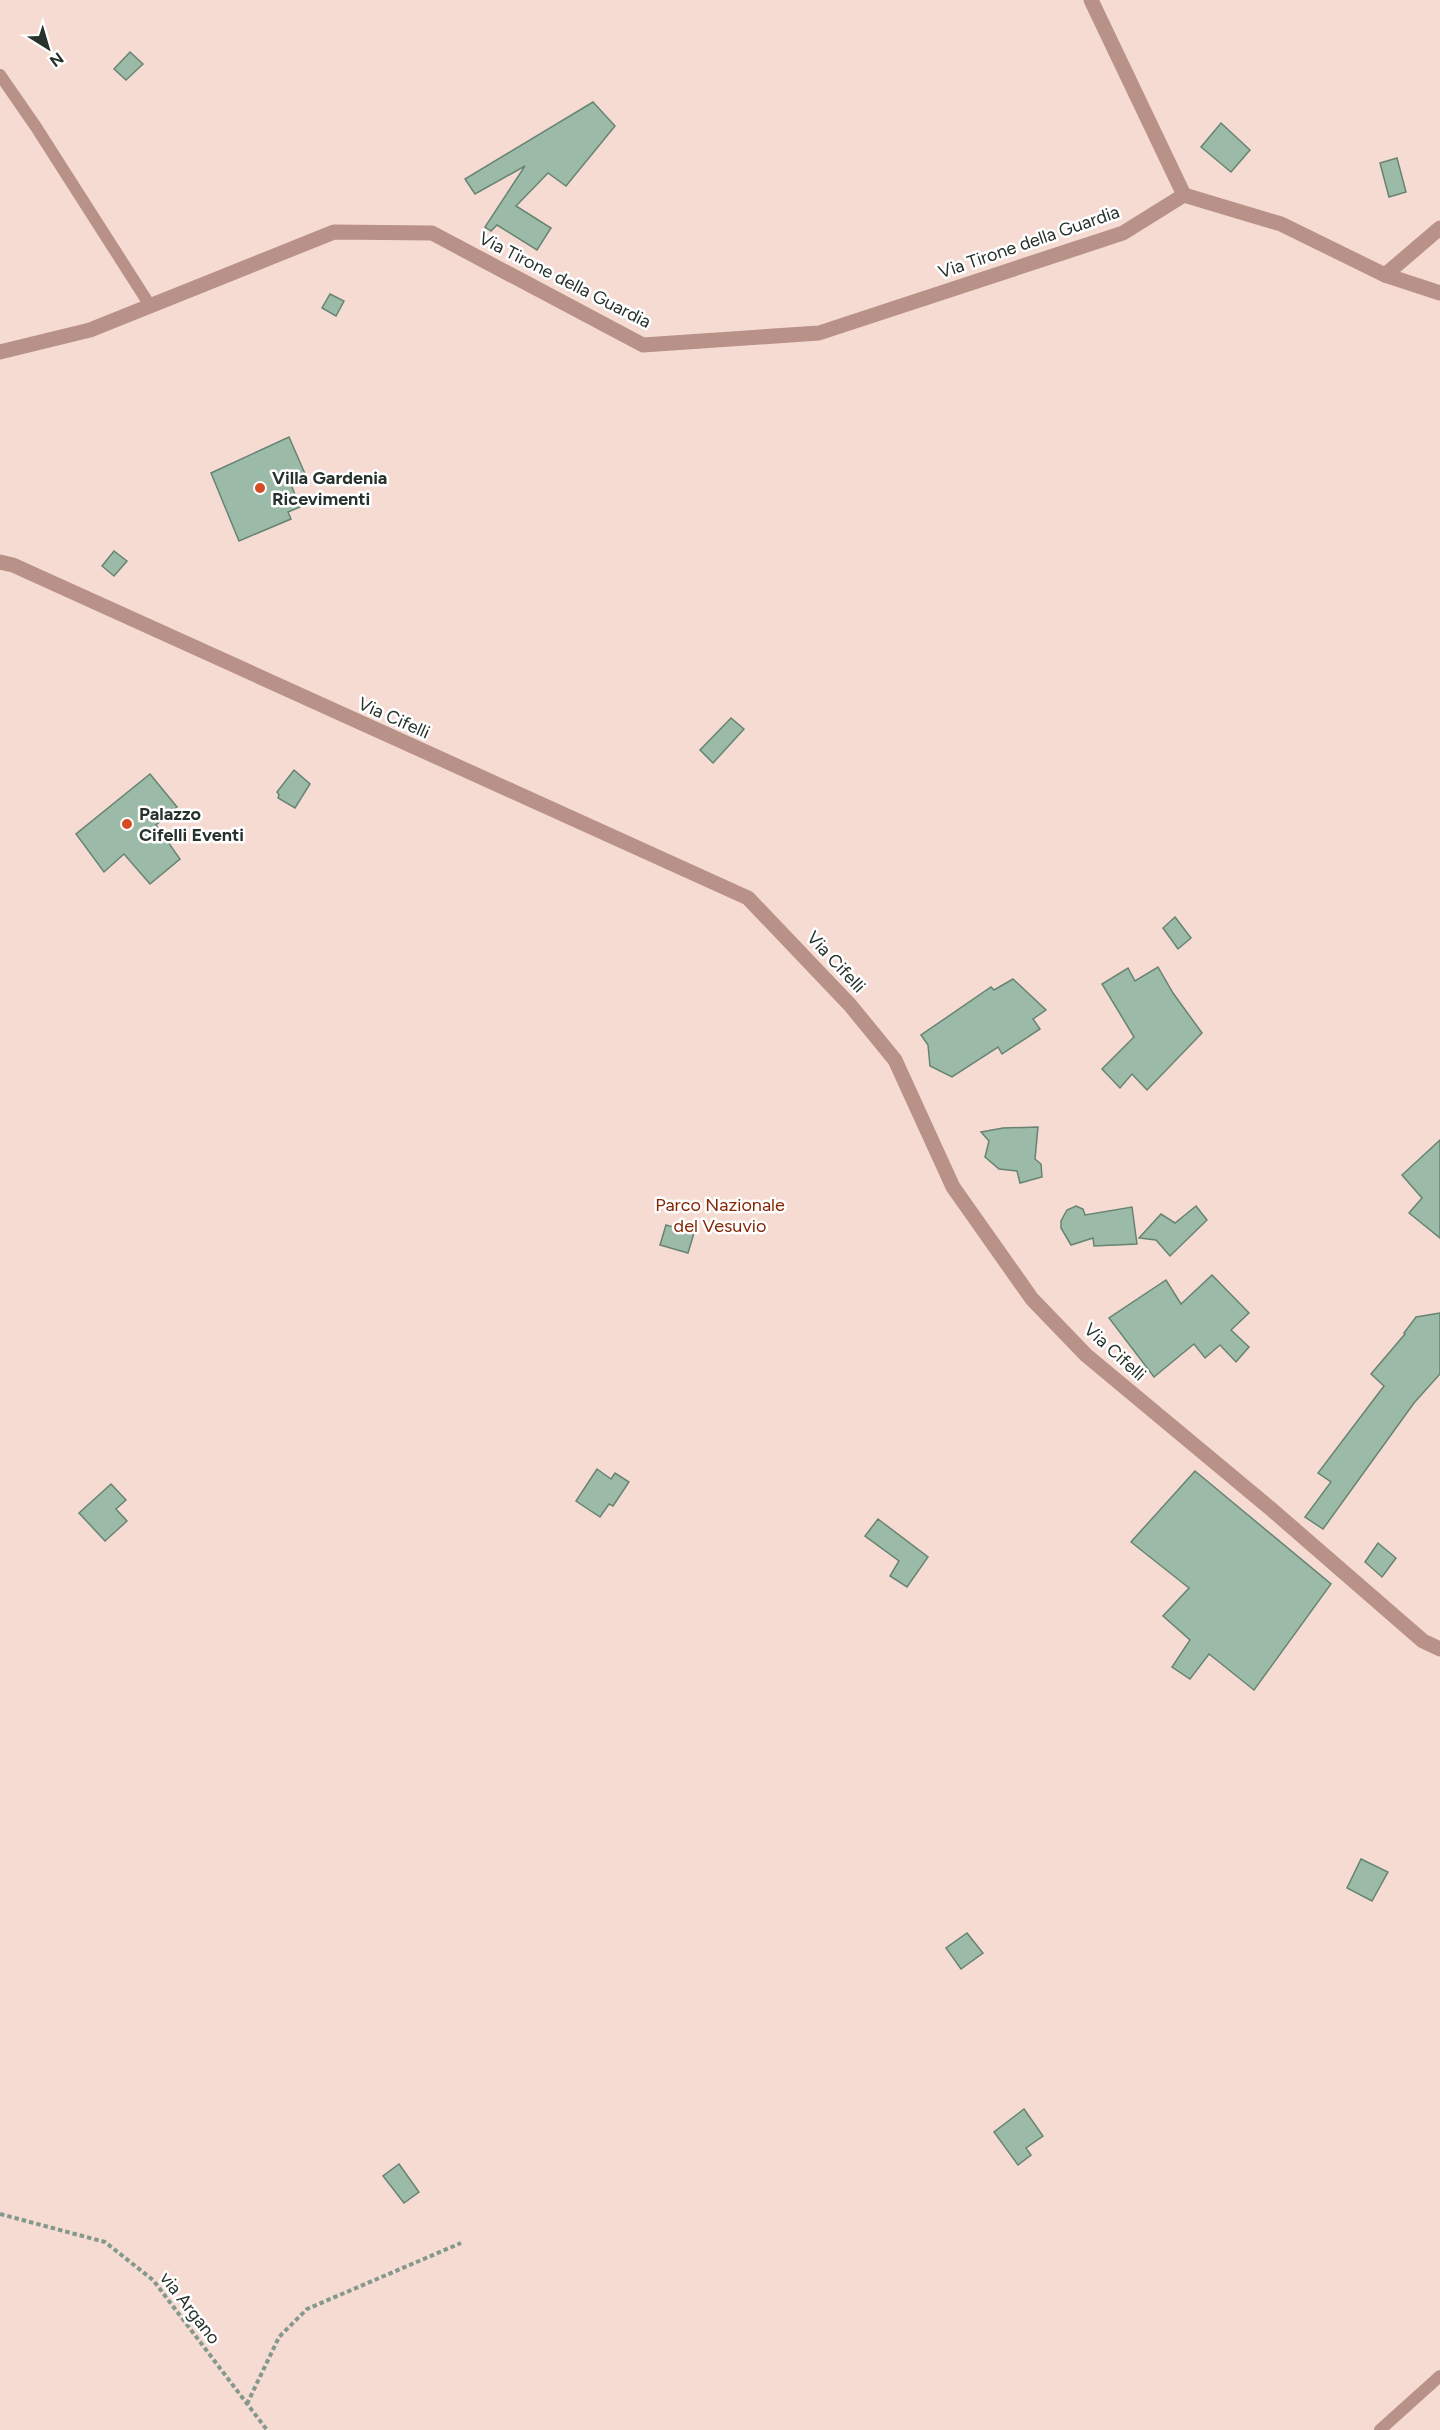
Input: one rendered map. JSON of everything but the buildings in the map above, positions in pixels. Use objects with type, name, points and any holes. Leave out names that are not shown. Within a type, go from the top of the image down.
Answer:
[{"type":"street","points":[[1091,0],[1184,195],[1281,224],[1385,275],[1440,293]]},
{"type":"street","name":"Via Tirone della Guardia","points":[[0,352],[90,330],[334,232],[432,232],[643,345],[819,333],[1123,233],[1184,195]]},
{"type":"street","points":[[1385,275],[1440,228]]},
{"type":"street","name":"Via Cifelli","points":[[0,562],[748,898],[850,1005],[895,1060],[953,1187],[1032,1299],[1086,1354],[1271,1509],[1423,1641],[1440,1648]]},
{"type":"lane","points":[[0,75],[36,127],[151,307]]},
{"type":"lane","points":[[1380,2430],[1440,2376]]},
{"type":"path","name":"via Argano","points":[[0,2214],[105,2242],[153,2280],[267,2430]]},
{"type":"path","points":[[247,2404],[279,2337],[307,2308],[461,2243]]},
{"type":"green space","name":"Parco Nazionale del Vesuvio","points":[[0,0],[1440,0],[1440,2430],[0,2430]]},
{"type":"place","name":"Villa Gardenia Ricevimenti","points":[[260,488]]},
{"type":"place","name":"Palazzo Cifelli Eventi","points":[[127,824]]}]
